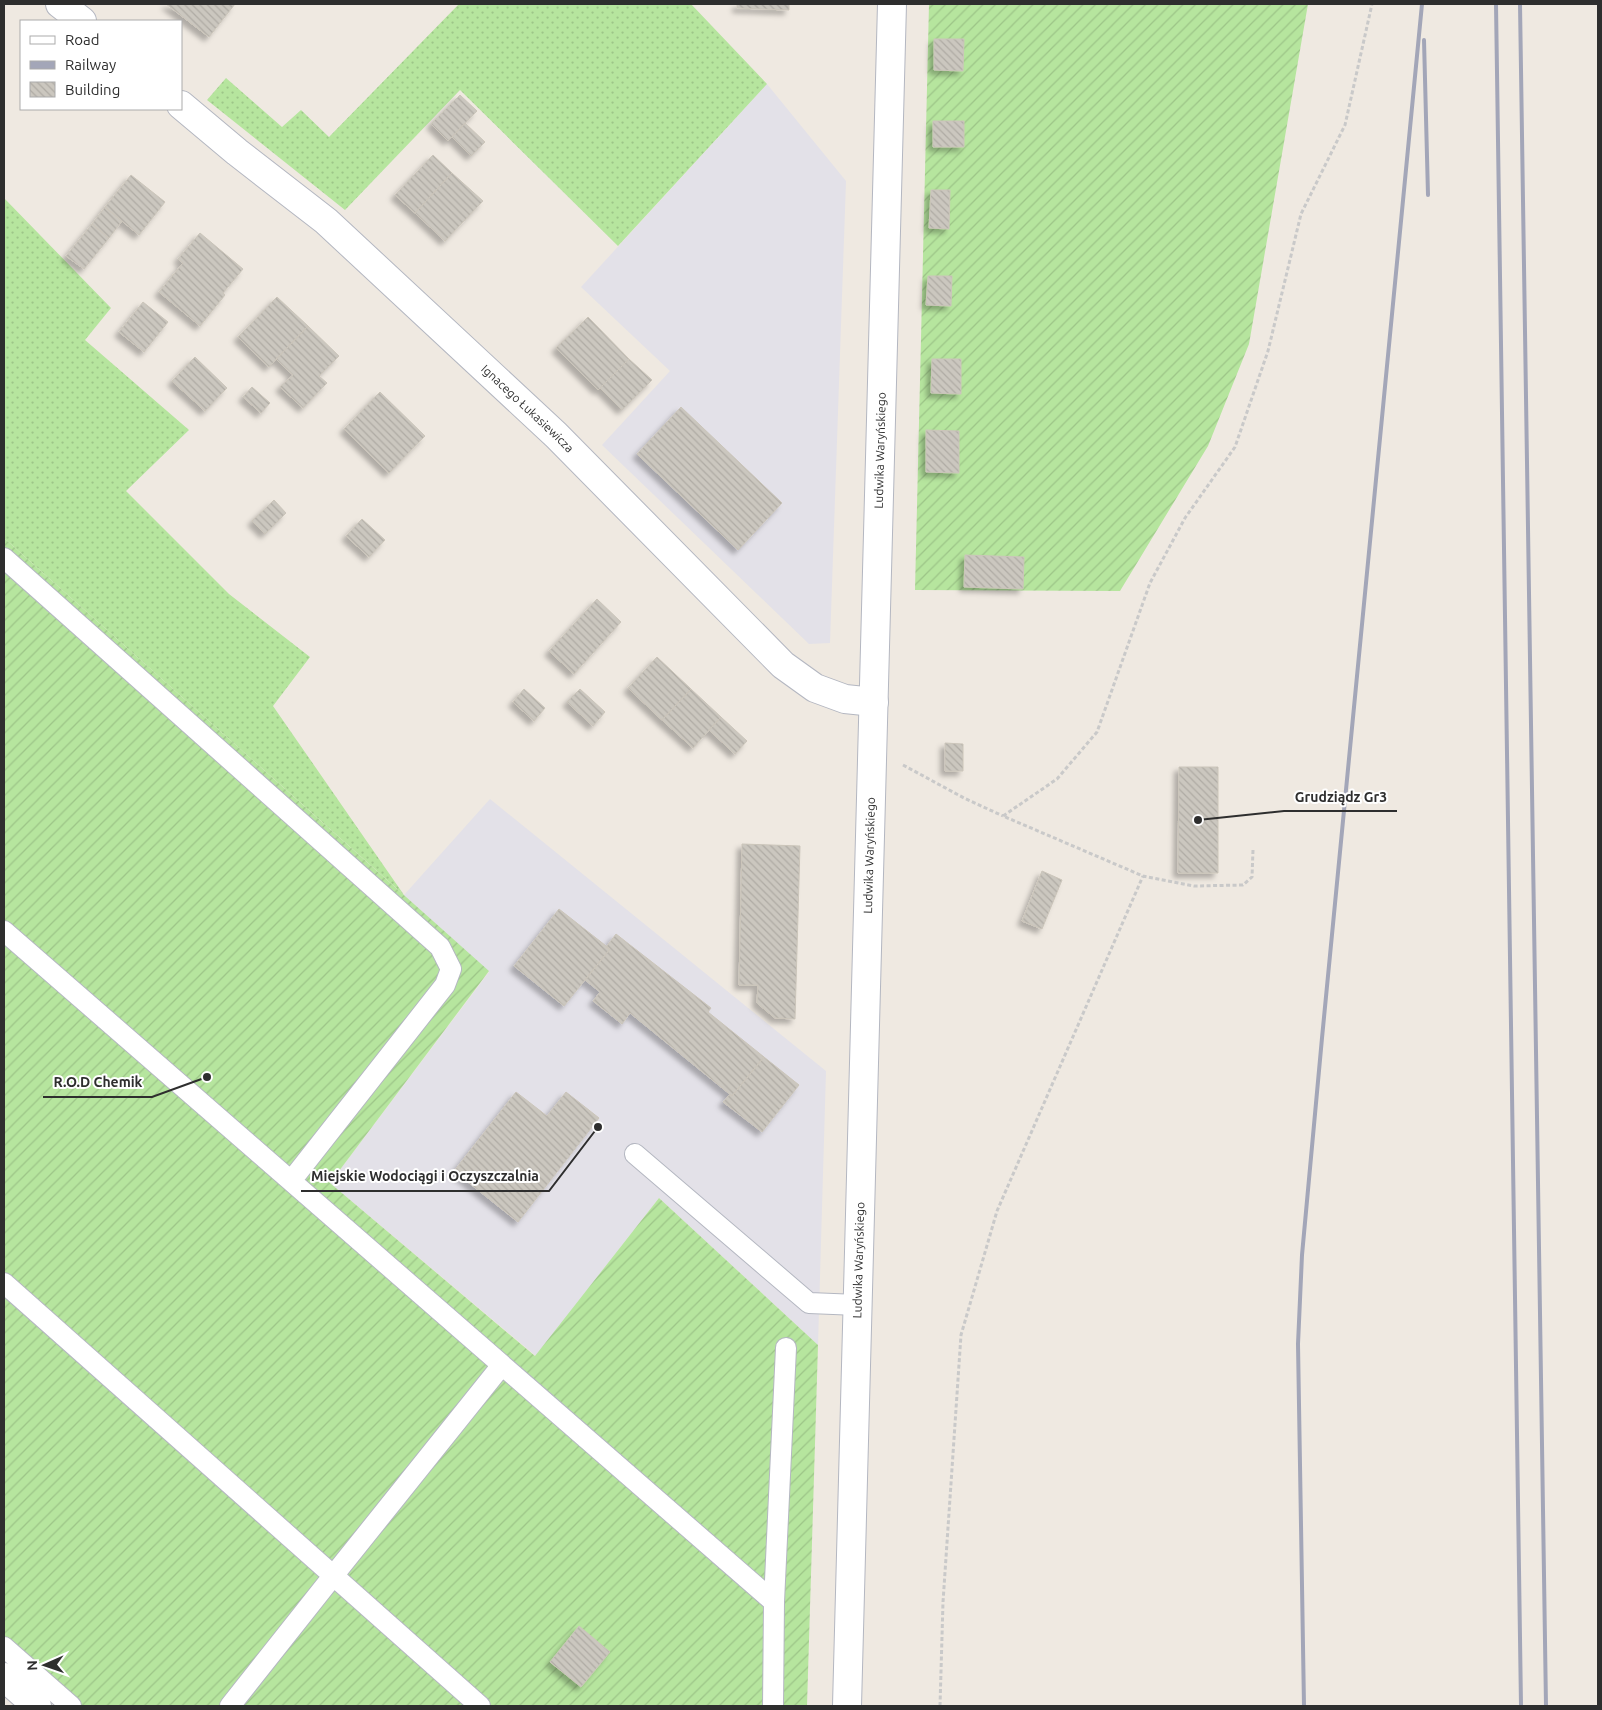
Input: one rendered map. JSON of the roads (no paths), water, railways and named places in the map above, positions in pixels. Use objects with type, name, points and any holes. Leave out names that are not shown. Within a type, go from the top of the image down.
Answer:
[{"type":"street","points":[[60,4],[81,20]]},
{"type":"street","name":"Ludwika Waryńskiego","points":[[847,1706],[892,4]]},
{"type":"street","name":"Ignacego Łukasiewicza","points":[[182,106],[333,228],[556,435],[783,665],[815,688],[845,699],[874,702]]},
{"type":"street","points":[[4,1677],[37,1706]]},
{"type":"lane","points":[[4,558],[440,948],[451,969],[445,985],[291,1181]]},
{"type":"lane","points":[[4,931],[774,1602]]},
{"type":"lane","points":[[635,1154],[809,1303],[858,1305]]},
{"type":"lane","points":[[4,1283],[480,1706]]},
{"type":"lane","points":[[773,1706],[774,1602],[786,1348]]},
{"type":"lane","points":[[230,1706],[502,1365]]},
{"type":"lane","points":[[4,1647],[72,1706]]},
{"type":"railway","points":[[1304,1706],[1298,1344],[1302,1255],[1422,4]]},
{"type":"railway","points":[[1496,4],[1521,1706]]},
{"type":"railway","points":[[1520,4],[1546,1706]]},
{"type":"railway","points":[[1424,40],[1428,195]]},
{"type":"place","name":"Grudziądz Gr3","points":[[1198,820]]},
{"type":"place","name":"R.O.D Chemik","points":[[207,1077]]},
{"type":"place","name":"Miejskie Wodociągi i Oczyszczalnia","points":[[598,1127]]}]
